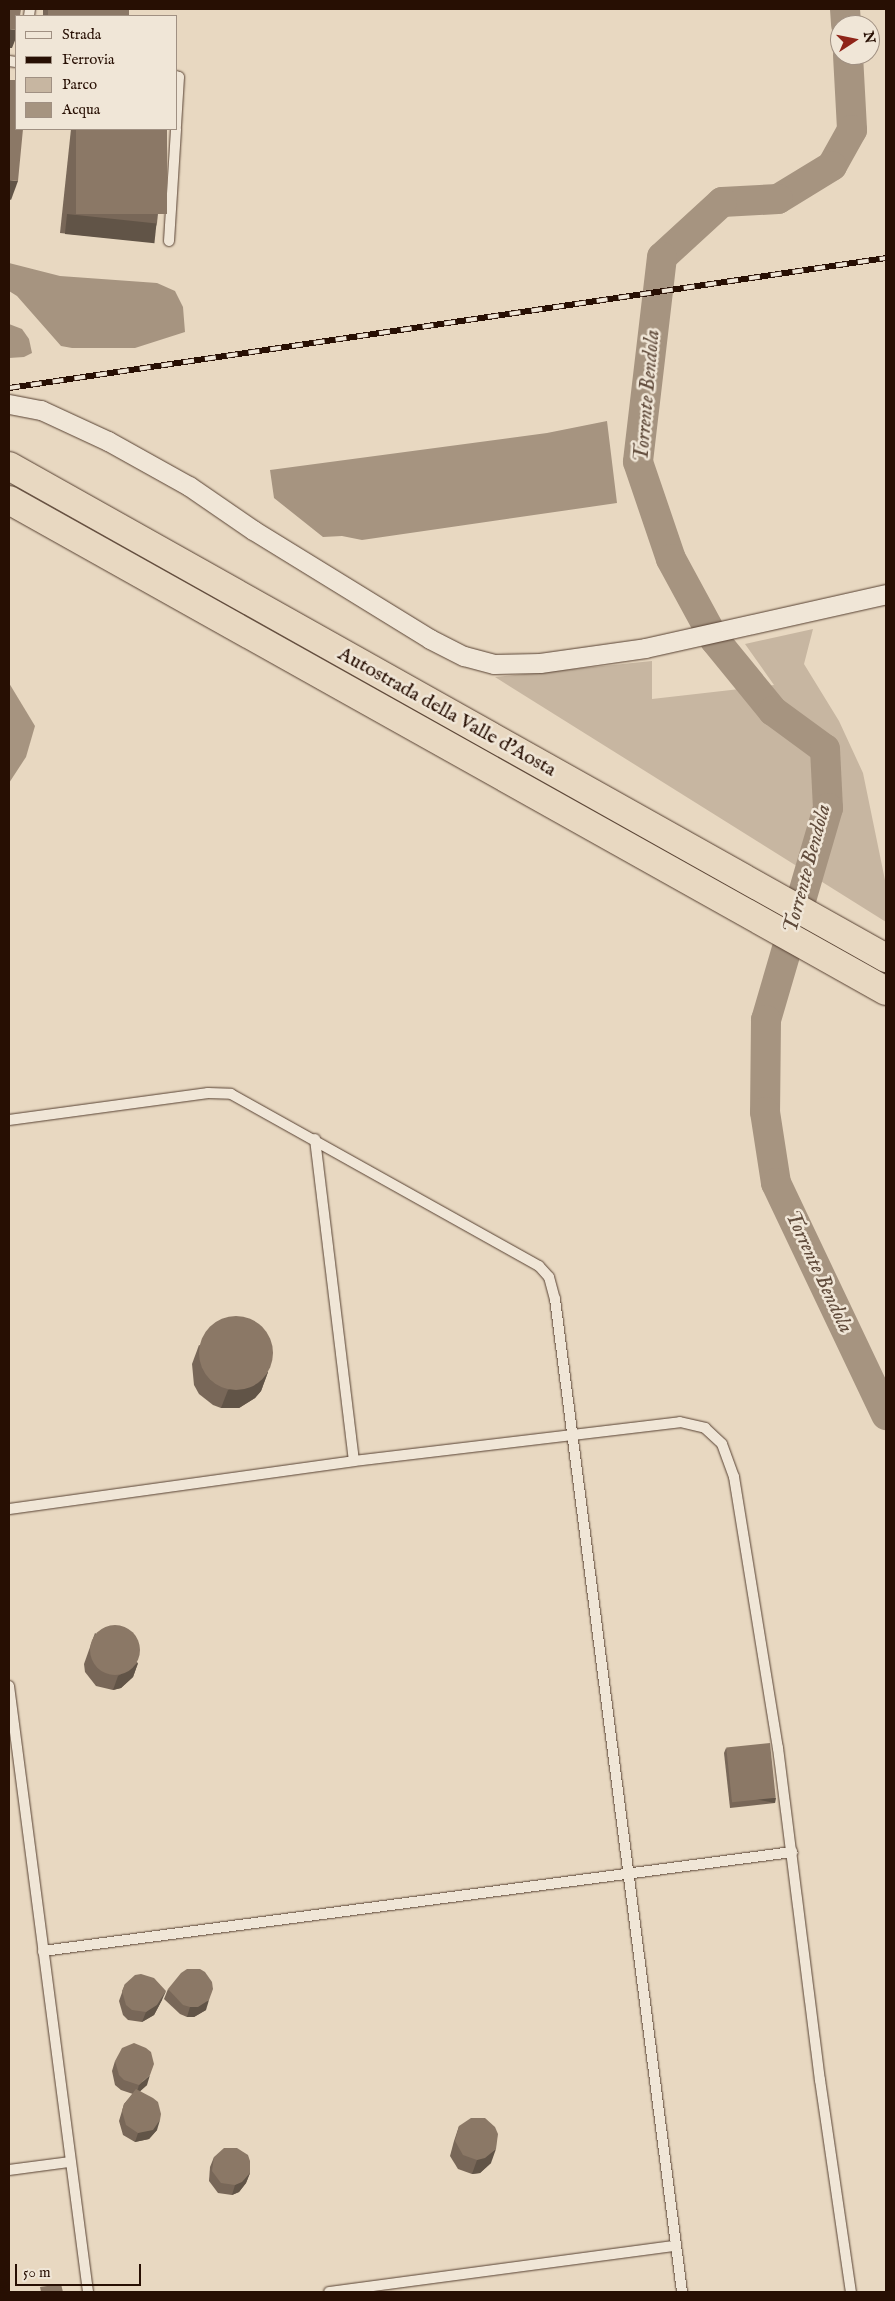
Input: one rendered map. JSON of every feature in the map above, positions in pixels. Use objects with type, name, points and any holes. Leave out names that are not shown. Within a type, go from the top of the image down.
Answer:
[{"type":"highway","name":"Autostrada della Valle d'Aosta","points":[[9,466],[886,958]]},
{"type":"highway","name":"Autostrada della Valle d'Aosta","points":[[9,500],[883,989]]},
{"type":"street","points":[[9,404],[41,410],[132,455],[189,486],[252,530],[422,633],[464,656],[494,664],[540,663],[645,648],[886,594]]},
{"type":"lane","points":[[178,77],[178,94]]},
{"type":"lane","points":[[169,241],[176,130]]},
{"type":"lane","points":[[9,1120],[208,1093],[231,1094],[538,1266],[549,1276],[555,1299],[682,2292]]},
{"type":"lane","points":[[315,1140],[354,1461]]},
{"type":"lane","points":[[9,1509],[572,1433],[680,1422],[705,1428],[722,1444],[736,1487],[778,1748],[820,2080],[851,2292]]},
{"type":"lane","points":[[9,1686],[13,1762],[43,1951],[88,2292]]},
{"type":"lane","points":[[43,1951],[628,1872],[792,1852]]},
{"type":"lane","points":[[9,2170],[70,2162]]},
{"type":"lane","points":[[329,2292],[676,2246]]},
{"type":"green space","points":[[813,629],[804,664],[839,721],[863,773],[886,885],[886,922],[495,677],[652,661],[652,699],[774,685],[745,644]]},
{"type":"water","points":[[9,263],[60,276],[157,283],[175,291],[183,307],[185,332],[135,348],[72,348],[61,346],[17,296],[9,291]]},
{"type":"water","points":[[9,324],[22,329],[29,339],[32,353],[24,357],[9,358]]},
{"type":"water","points":[[607,421],[617,503],[362,540],[342,536],[323,537],[274,498],[270,470],[547,433]]},
{"type":"water","points":[[9,683],[35,726],[26,757],[9,783]]},
{"type":"building","points":[[9,9],[21,9],[20,15],[15,15],[15,30],[9,29]]},
{"type":"building","points":[[48,9],[129,9],[129,15],[48,15]]},
{"type":"building","points":[[9,80],[15,80],[15,130],[23,130],[18,181],[9,180]]},
{"type":"building","points":[[76,130],[167,130],[167,214],[76,214]]},
{"type":"building","points":[[236,1316],[257,1322],[267,1332],[273,1353],[267,1374],[257,1384],[236,1390],[215,1384],[205,1374],[199,1353],[205,1332],[215,1322]]},
{"type":"building","points":[[110,1625],[120,1625],[133,1632],[140,1645],[140,1655],[133,1668],[120,1675],[110,1675],[101,1671],[94,1664],[90,1655],[90,1645],[94,1636],[101,1629]]},
{"type":"building","points":[[770,1743],[776,1798],[732,1802],[726,1748]]},
{"type":"building","points":[[187,1969],[200,1969],[205,1972],[212,1982],[213,1989],[209,2000],[198,2007],[183,2005],[168,1989],[181,1973]]},
{"type":"building","points":[[141,1974],[154,1978],[166,1991],[157,2005],[146,2012],[132,2010],[126,2005],[122,1991],[125,1984],[135,1975]]},
{"type":"building","points":[[134,2043],[151,2052],[154,2064],[150,2075],[139,2085],[124,2080],[119,2075],[115,2061],[122,2048]]},
{"type":"building","points":[[136,2089],[158,2102],[161,2114],[160,2120],[153,2130],[138,2133],[126,2125],[122,2111],[124,2104]]},
{"type":"building","points":[[471,2118],[485,2118],[495,2127],[498,2134],[496,2149],[485,2158],[477,2160],[463,2155],[455,2141],[459,2126]]},
{"type":"building","points":[[224,2148],[237,2148],[248,2155],[250,2161],[250,2173],[242,2182],[235,2185],[221,2183],[212,2171],[214,2157]]},
{"type":"building","points":[[61,2284],[63,2292],[41,2292],[40,2287]]},
{"type":"waterway","name":"Torrente Bendola","points":[[845,9],[845,15]]},
{"type":"waterway","name":"Torrente Bendola","points":[[849,65],[852,130],[832,166],[778,199],[722,202],[662,257],[638,462],[671,559],[715,640],[773,711],[825,749],[828,808],[766,1020],[765,1112],[776,1183],[886,1415]]},
{"type":"railway","points":[[9,388],[886,258]]}]
